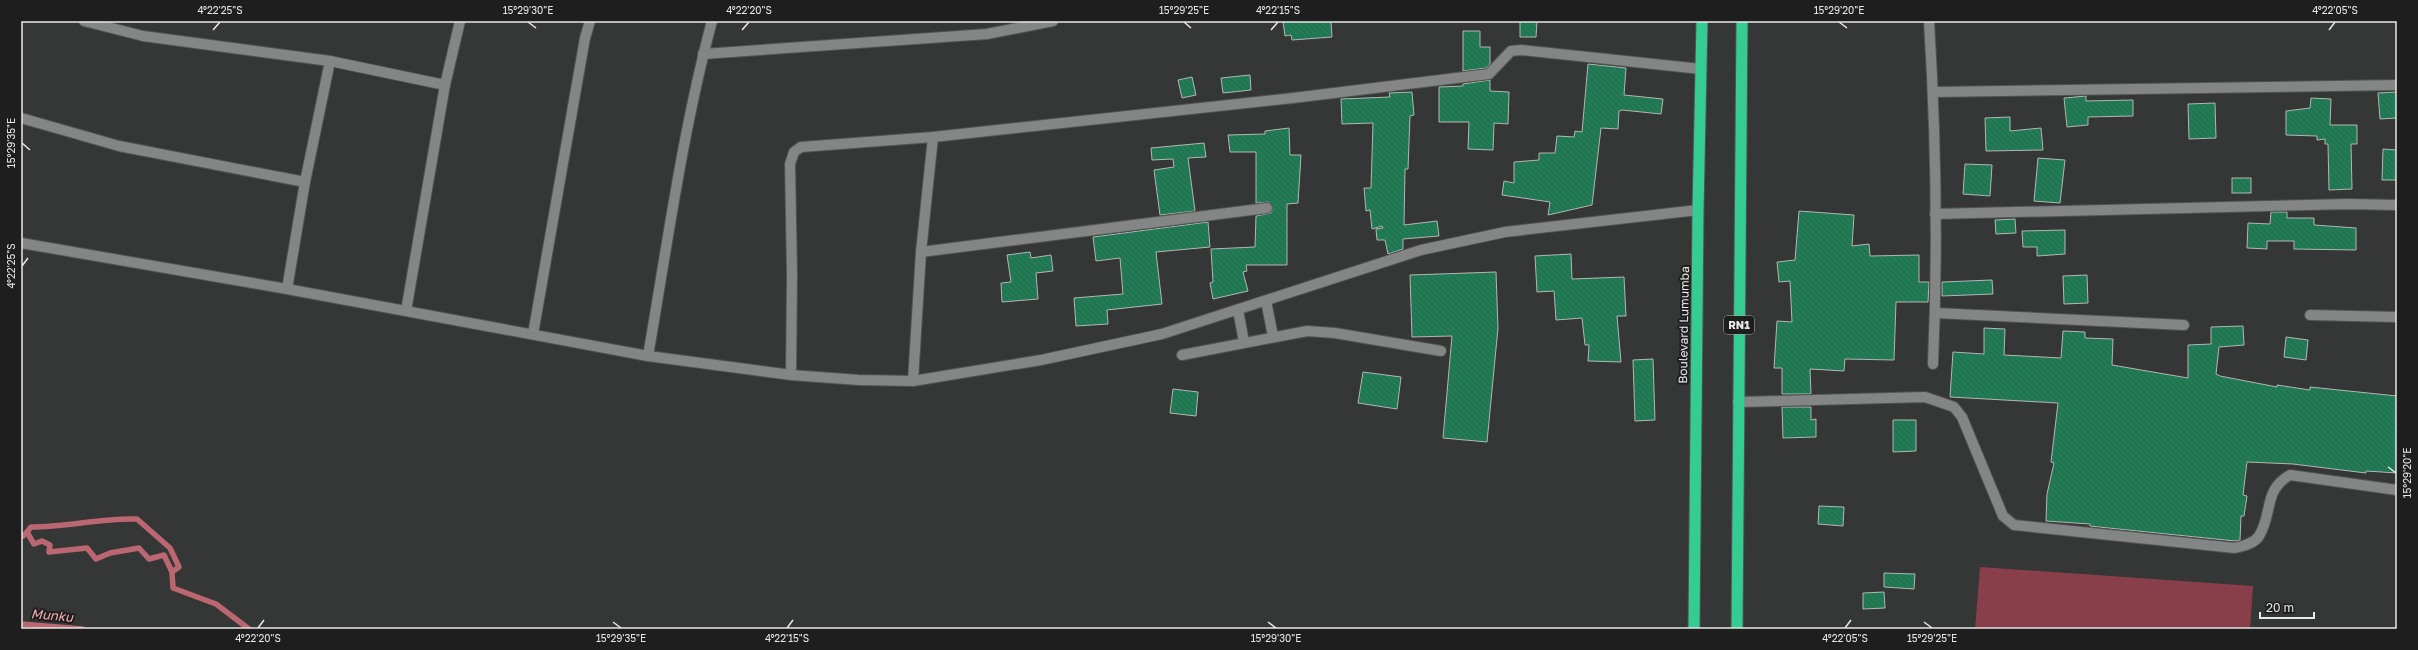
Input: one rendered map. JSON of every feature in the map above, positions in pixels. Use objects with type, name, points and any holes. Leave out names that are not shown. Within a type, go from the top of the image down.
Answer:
[{"type":"highway","name":"Boulevard Lumumba","points":[[1694,629],[1698,210],[1702,21]]},
{"type":"highway","name":"RN1","points":[[1737,629],[1742,21]]},
{"type":"street","points":[[84,21],[143,36],[330,61],[445,85]]},
{"type":"street","points":[[406,311],[445,85],[460,21]]},
{"type":"street","points":[[533,334],[585,38],[590,21]]},
{"type":"street","points":[[648,356],[670,228],[703,54],[712,21]]},
{"type":"street","points":[[703,54],[987,34],[1053,21]]},
{"type":"street","points":[[1929,21],[1934,92],[1936,313],[1933,364]]},
{"type":"street","points":[[791,375],[792,274],[790,164],[794,152],[802,147],[933,137],[1293,98],[1489,74],[1511,51],[1521,50],[1701,69]]},
{"type":"street","points":[[287,289],[305,182],[330,61]]},
{"type":"street","points":[[1934,92],[2397,85]]},
{"type":"street","points":[[21,118],[120,146],[305,182]]},
{"type":"street","points":[[913,381],[921,252],[933,137]]},
{"type":"street","points":[[1935,214],[2348,204],[2397,205]]},
{"type":"street","points":[[921,252],[1267,208]]},
{"type":"street","points":[[21,243],[287,289],[648,356],[791,375],[859,380],[913,381],[1040,360],[1155,335],[1437,246],[1505,232],[1698,210]]},
{"type":"street","points":[[1266,301],[1273,336]]},
{"type":"street","points":[[1238,310],[1244,342]]},
{"type":"street","points":[[1936,313],[2184,324]]},
{"type":"street","points":[[2310,315],[2397,317]]},
{"type":"street","points":[[1182,355],[1273,336],[1307,331],[1335,333],[1441,351]]},
{"type":"street","points":[[1738,402],[1925,397],[1954,407],[1962,417],[2003,516],[2014,525],[2235,548],[2250,544],[2259,537],[2274,490],[2280,481],[2290,475],[2397,490]]},
{"type":"shaded area","points":[[1980,567],[2253,586],[2250,629],[1975,629]]},
{"type":"building","points":[[1283,21],[1331,21],[1332,37],[1292,40],[1291,35],[1285,36]]},
{"type":"building","points":[[1520,21],[1537,21],[1536,37],[1520,37]]},
{"type":"building","points":[[1463,31],[1480,31],[1480,47],[1490,47],[1490,64],[1486,68],[1463,71]]},
{"type":"building","points":[[1588,64],[1626,68],[1624,95],[1663,99],[1661,114],[1622,110],[1619,111],[1618,129],[1601,128],[1592,205],[1548,215],[1550,202],[1502,195],[1504,181],[1514,183],[1514,162],[1539,160],[1539,153],[1555,153],[1557,136],[1574,137],[1575,131],[1582,132]]},
{"type":"building","points":[[1250,75],[1251,90],[1223,93],[1221,78]]},
{"type":"building","points":[[1192,77],[1196,95],[1182,98],[1178,80]]},
{"type":"building","points":[[1490,80],[1490,91],[1509,92],[1508,124],[1494,123],[1493,150],[1468,149],[1469,122],[1439,122],[1439,87],[1463,86],[1463,84]]},
{"type":"building","points":[[1412,92],[1414,115],[1410,116],[1408,169],[1405,169],[1404,225],[1437,221],[1439,236],[1403,239],[1403,249],[1388,254],[1385,240],[1377,240],[1376,229],[1383,228],[1382,226],[1372,229],[1370,210],[1366,211],[1364,188],[1371,188],[1373,123],[1342,124],[1341,99],[1390,97],[1389,93]]},
{"type":"building","points":[[2397,92],[2397,118],[2380,119],[2378,93]]},
{"type":"building","points":[[2086,96],[2086,101],[2133,100],[2133,116],[2088,117],[2088,125],[2067,127],[2064,98]]},
{"type":"building","points":[[2311,98],[2331,99],[2330,125],[2357,125],[2357,144],[2351,144],[2352,189],[2329,190],[2328,144],[2325,144],[2325,139],[2317,140],[2317,136],[2286,135],[2286,111],[2310,108]]},
{"type":"building","points":[[2215,103],[2216,138],[2189,139],[2188,104]]},
{"type":"building","points":[[2010,117],[2010,131],[2041,128],[2043,150],[1986,151],[1985,118]]},
{"type":"building","points":[[1289,128],[1290,155],[1301,155],[1298,203],[1287,204],[1287,265],[1246,265],[1247,271],[1243,272],[1248,291],[1213,299],[1210,283],[1213,282],[1211,249],[1255,247],[1256,216],[1271,213],[1273,208],[1269,202],[1256,203],[1256,152],[1230,152],[1228,135],[1265,134],[1265,131]]},
{"type":"building","points":[[1204,143],[1206,157],[1188,158],[1195,211],[1160,215],[1154,170],[1174,167],[1173,159],[1152,160],[1151,148]]},
{"type":"building","points":[[2383,149],[2397,150],[2397,180],[2382,180]]},
{"type":"building","points":[[2038,158],[2065,160],[2060,203],[2034,201]]},
{"type":"building","points":[[1965,164],[1992,165],[1990,196],[1963,194]]},
{"type":"building","points":[[2232,178],[2251,178],[2251,193],[2232,193]]},
{"type":"building","points":[[1799,211],[1854,215],[1852,246],[1869,244],[1870,256],[1919,255],[1919,282],[1929,282],[1928,302],[1896,302],[1894,360],[1845,359],[1844,371],[1810,369],[1811,394],[1782,394],[1782,368],[1774,368],[1777,321],[1792,322],[1790,281],[1779,282],[1777,262],[1795,260]]},
{"type":"building","points":[[2271,212],[2287,212],[2287,218],[2314,218],[2314,225],[2356,228],[2356,250],[2294,249],[2294,241],[2267,241],[2267,249],[2247,248],[2248,223],[2270,224]]},
{"type":"building","points":[[2015,219],[2016,233],[1996,234],[1995,220]]},
{"type":"building","points":[[1208,222],[1210,247],[1156,252],[1162,304],[1107,310],[1108,324],[1076,326],[1074,298],[1123,294],[1120,258],[1096,261],[1093,237]]},
{"type":"building","points":[[2065,230],[2065,254],[2037,256],[2037,247],[2023,247],[2022,231]]},
{"type":"building","points":[[1030,252],[1031,258],[1051,255],[1053,271],[1036,273],[1038,299],[1002,302],[1001,283],[1011,282],[1007,255]]},
{"type":"building","points":[[1571,254],[1572,279],[1624,277],[1626,316],[1617,316],[1621,362],[1588,361],[1589,345],[1585,345],[1582,318],[1556,320],[1554,291],[1537,292],[1535,256]]},
{"type":"building","points":[[1496,272],[1498,328],[1487,442],[1443,438],[1452,336],[1412,337],[1410,275]]},
{"type":"building","points":[[2087,275],[2088,303],[2064,304],[2063,276]]},
{"type":"building","points":[[1992,280],[1993,294],[1942,296],[1942,282]]},
{"type":"building","points":[[2243,326],[2244,345],[2219,347],[2216,374],[2277,387],[2277,385],[2310,390],[2310,387],[2397,396],[2397,473],[2366,471],[2366,473],[2293,464],[2247,462],[2243,495],[2247,496],[2244,516],[2241,516],[2240,540],[2235,541],[2090,526],[2090,524],[2046,521],[2047,494],[2054,463],[2051,462],[2058,403],[1950,397],[1953,352],[1984,354],[1984,328],[2005,329],[2004,355],[2061,358],[2063,331],[2085,332],[2085,338],[2113,339],[2112,365],[2188,378],[2188,345],[2211,344],[2211,327]]},
{"type":"building","points":[[2286,337],[2308,340],[2306,360],[2284,357]]},
{"type":"building","points":[[1653,359],[1655,420],[1635,421],[1633,360]]},
{"type":"building","points":[[1363,372],[1401,377],[1397,409],[1358,403]]},
{"type":"building","points":[[1173,389],[1198,392],[1196,416],[1170,413]]},
{"type":"building","points":[[1782,407],[1811,407],[1811,420],[1816,419],[1816,437],[1783,438]]},
{"type":"building","points":[[1893,420],[1916,420],[1916,451],[1893,452]]},
{"type":"building","points":[[1819,506],[1844,507],[1843,526],[1818,524]]},
{"type":"building","points":[[1884,573],[1915,574],[1914,589],[1884,587]]},
{"type":"building","points":[[1884,592],[1885,608],[1863,609],[1863,593]]},
{"type":"waterway","points":[[27,532],[31,527],[137,519],[170,548],[179,567],[172,572]]},
{"type":"waterway","points":[[21,535],[23,536],[27,532],[34,544],[42,541],[50,545],[49,552],[87,548],[96,559],[110,553],[139,548],[149,559],[164,555],[172,572],[173,588],[216,604],[249,629]]},
{"type":"waterway","name":"Munku","points":[[21,624],[82,629]]}]
